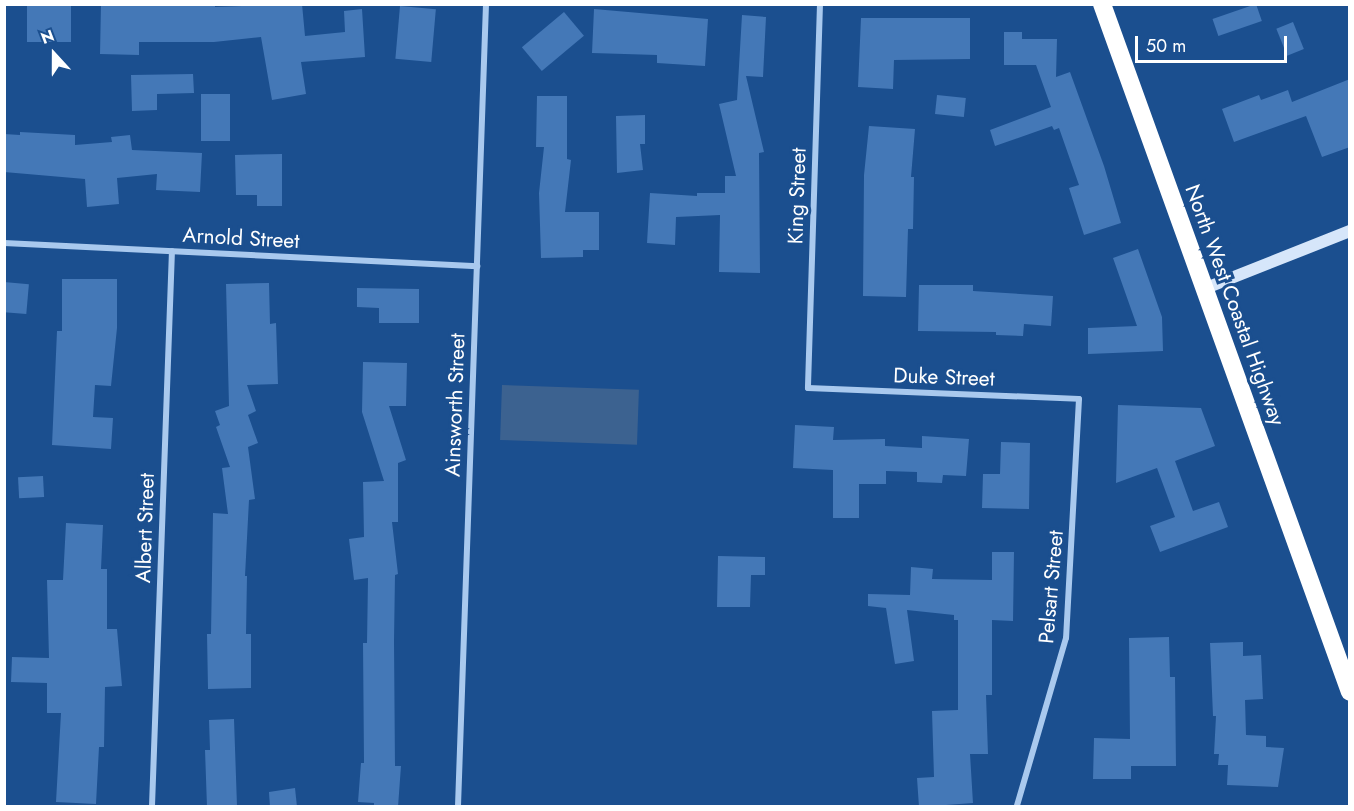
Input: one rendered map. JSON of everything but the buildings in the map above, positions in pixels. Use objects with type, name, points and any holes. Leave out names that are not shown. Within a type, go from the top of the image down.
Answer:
[{"type":"highway","name":"North West Coastal Highway","points":[[1102,4],[1350,692]]},
{"type":"highway","name":"North West Coastal Highway","points":[[1324,621],[1350,684]]},
{"type":"street","name":"Ainsworth Street","points":[[458,807],[486,4]]},
{"type":"street","name":"King Street","points":[[808,388],[820,4]]},
{"type":"street","points":[[1206,288],[1350,231]]},
{"type":"street","name":"Arnold Street","points":[[4,243],[477,266]]},
{"type":"street","name":"Albert Street","points":[[152,807],[171,251]]},
{"type":"street","name":"Duke Street","points":[[808,388],[1079,399]]},
{"type":"street","name":"Pelsart Street","points":[[1017,807],[1066,638],[1079,399]]},
{"type":"water","points":[[502,385],[639,390],[637,445],[500,440]]}]
